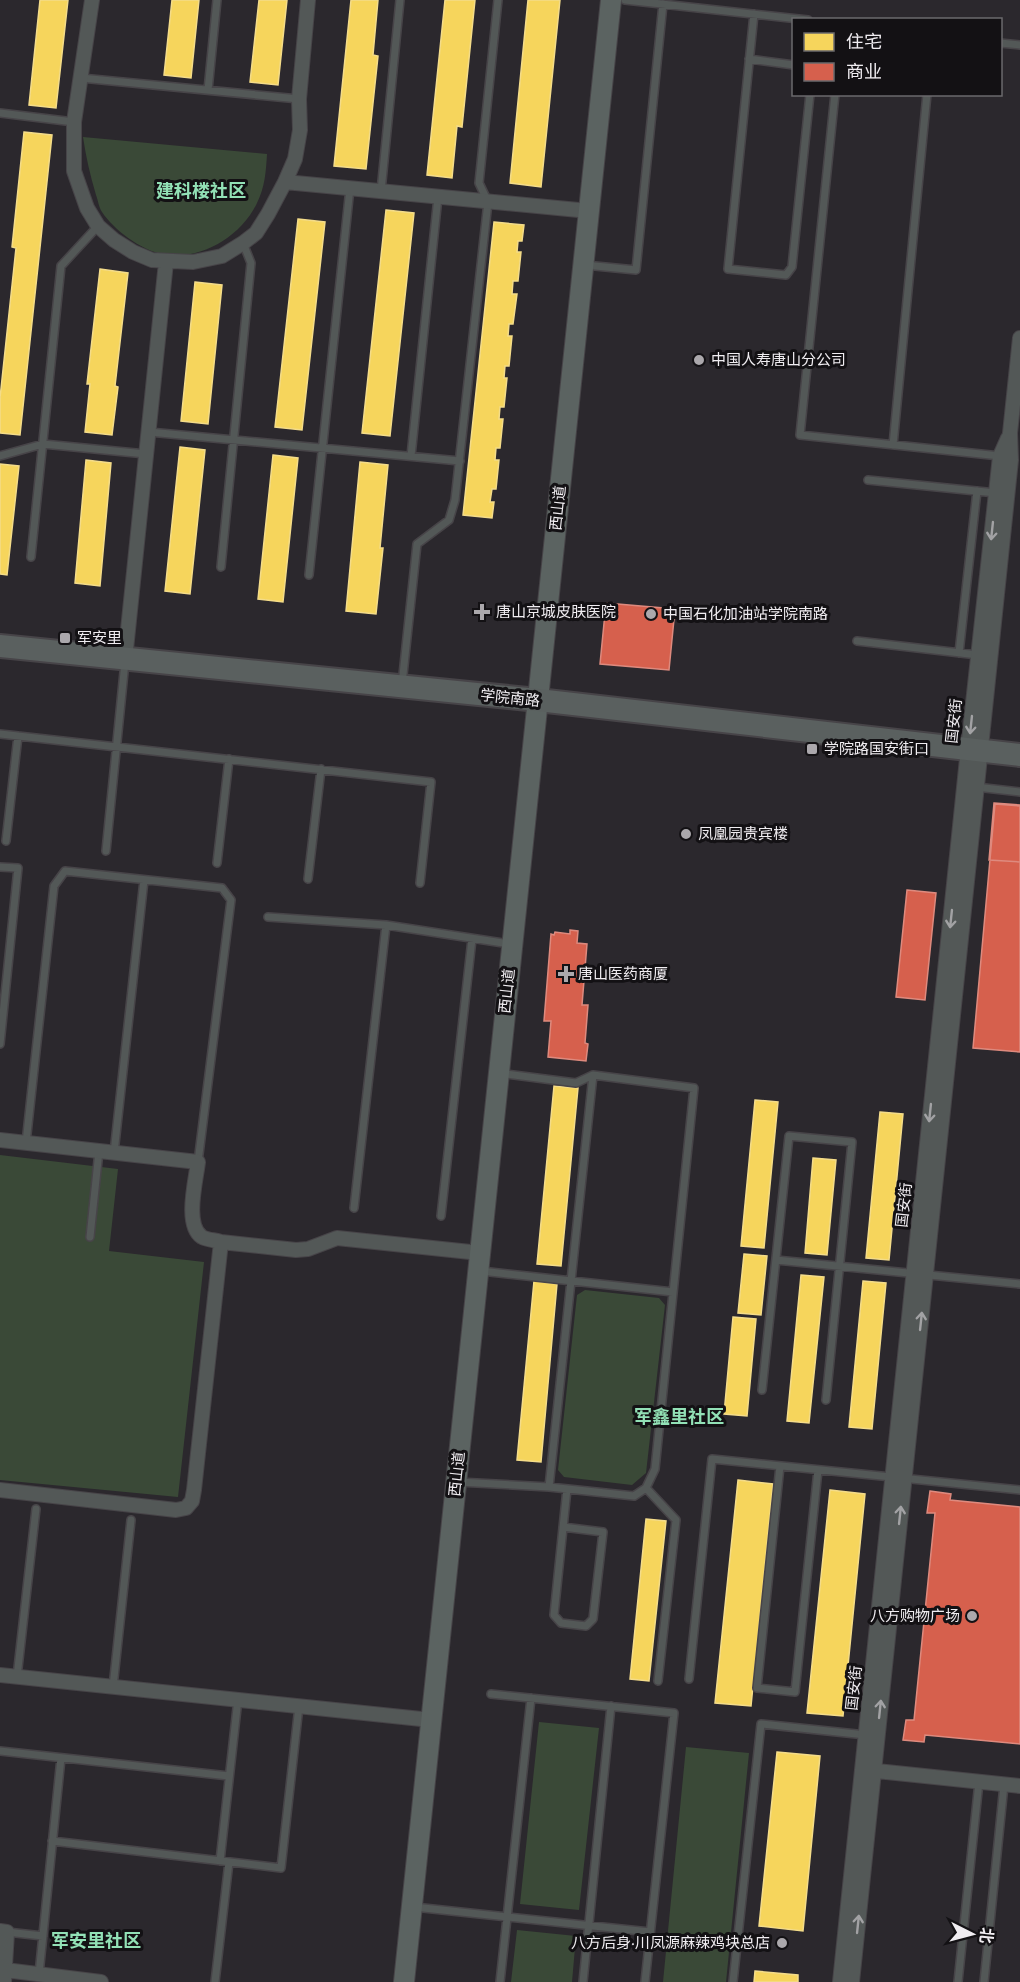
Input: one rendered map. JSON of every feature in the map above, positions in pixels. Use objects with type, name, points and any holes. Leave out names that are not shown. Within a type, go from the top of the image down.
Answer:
[{"type":"main road","name":"学院南路","points":[[0,646],[538,700],[1020,755]]},
{"type":"street","points":[[92,0],[74,122],[74,171],[87,208],[99,226],[114,240],[133,252],[152,260],[166,262],[193,262],[222,256],[256,233],[268,214],[295,159],[300,130],[299,99],[308,0]]},
{"type":"street","name":"西山道","points":[[404,1982],[611,0]]},
{"type":"street","points":[[285,182],[589,211]]},
{"type":"street","points":[[126,659],[166,262]]},
{"type":"street","name":"国安街","points":[[840,1982],[872,1736],[974,750],[1011,460],[1010,433],[1020,338]]},
{"type":"street","name":"国安街","points":[[920,1274],[976,787],[974,750],[978,655],[1000,456],[1010,433]]},
{"type":"street","points":[[0,1140],[198,1162],[192,1216],[194,1227],[201,1236],[221,1242],[308,1250],[338,1238],[479,1262]]},
{"type":"street","points":[[0,1490],[176,1510],[186,1508],[192,1501],[194,1490],[221,1242]]},
{"type":"street","points":[[0,1675],[431,1720]]},
{"type":"street","points":[[868,1770],[1020,1786]]},
{"type":"street","name":"国安街","points":[[852,1982],[868,1770]]},
{"type":"street","points":[[3,1931],[5,1976],[39,1974],[101,1982]]},
{"type":"lane","points":[[208,90],[217,0]]},
{"type":"lane","points":[[381,191],[400,0]]},
{"type":"lane","points":[[402,686],[417,544],[449,520],[455,500],[488,202],[479,183],[498,0]]},
{"type":"lane","points":[[625,0],[792,18]]},
{"type":"lane","points":[[583,264],[636,270],[663,4]]},
{"type":"lane","points":[[754,14],[728,269],[786,275],[792,267],[810,96]]},
{"type":"lane","points":[[1002,43],[1020,45]]},
{"type":"lane","points":[[749,59],[792,65]]},
{"type":"lane","points":[[81,78],[299,99]]},
{"type":"lane","points":[[835,96],[800,435],[1000,456]]},
{"type":"lane","points":[[893,445],[927,96]]},
{"type":"lane","points":[[0,113],[74,122]]},
{"type":"lane","points":[[309,575],[350,188]]},
{"type":"lane","points":[[411,456],[438,197]]},
{"type":"lane","points":[[32,556],[61,266],[99,226]]},
{"type":"lane","points":[[220,567],[251,263],[243,243]]},
{"type":"lane","points":[[148,432],[460,461]]},
{"type":"lane","points":[[0,456],[43,444],[146,454]]},
{"type":"lane","points":[[868,480],[996,493]]},
{"type":"lane","points":[[959,653],[977,491]]},
{"type":"lane","points":[[857,641],[978,655]]},
{"type":"lane","points":[[106,851],[126,659]]},
{"type":"lane","points":[[0,734],[430,782],[420,883]]},
{"type":"lane","points":[[6,841],[18,736]]},
{"type":"lane","points":[[217,863],[229,759]]},
{"type":"lane","points":[[308,879],[321,770]]},
{"type":"lane","points":[[976,787],[1020,792]]},
{"type":"lane","points":[[0,867],[18,868],[0,1044]]},
{"type":"lane","points":[[26,1143],[54,886],[65,871],[222,888],[231,900],[198,1162]]},
{"type":"lane","points":[[114,1153],[144,880]]},
{"type":"lane","points":[[268,916],[386,925],[512,945]]},
{"type":"lane","points":[[354,1208],[386,925]]},
{"type":"lane","points":[[441,1216],[472,939]]},
{"type":"lane","points":[[456,1482],[549,1487],[634,1496],[646,1488],[655,1469],[694,1088],[592,1075],[576,1083],[499,1073]]},
{"type":"lane","points":[[549,1487],[592,1075]]},
{"type":"lane","points":[[762,1390],[789,1136],[852,1142],[826,1400]]},
{"type":"lane","points":[[90,1237],[99,1151]]},
{"type":"lane","points":[[776,1260],[1020,1284]]},
{"type":"lane","points":[[479,1262],[571,1281],[673,1292]]},
{"type":"lane","points":[[689,1680],[712,1459],[1020,1490]]},
{"type":"lane","points":[[780,1466],[757,1688],[795,1692],[818,1470]]},
{"type":"lane","points":[[646,1488],[676,1520],[658,1681]]},
{"type":"lane","points":[[563,1527],[603,1532],[593,1619],[586,1626],[561,1623],[554,1615],[563,1527],[567,1489]]},
{"type":"lane","points":[[17,1677],[36,1509]]},
{"type":"lane","points":[[113,1687],[131,1520]]},
{"type":"lane","points":[[491,1694],[674,1713],[645,1982]]},
{"type":"lane","points":[[500,1982],[531,1698]]},
{"type":"lane","points":[[220,1861],[238,1699]]},
{"type":"lane","points":[[52,1841],[281,1868],[299,1706]]},
{"type":"lane","points":[[583,1982],[611,1706]]},
{"type":"lane","points":[[733,1982],[760,1724],[872,1736]]},
{"type":"lane","points":[[0,1751],[229,1776]]},
{"type":"lane","points":[[39,1974],[61,1758]]},
{"type":"lane","points":[[958,1982],[979,1782]]},
{"type":"lane","points":[[984,1982],[1004,1785]]},
{"type":"lane","points":[[215,1982],[229,1862]]},
{"type":"lane","points":[[411,1907],[650,1932]]},
{"type":"lane","points":[[3,1931],[43,1936]]},
{"type":"green space","points":[[83,137],[267,154],[262,191],[250,215],[241,226],[217,244],[204,250],[176,256],[154,252],[137,244],[121,232],[101,210],[90,173]]},
{"type":"green space","points":[[0,1155],[118,1169],[109,1251],[204,1262],[178,1497],[0,1480]]},
{"type":"green space","points":[[585,1290],[659,1298],[665,1305],[646,1473],[632,1485],[564,1477],[558,1470],[577,1295]]},
{"type":"green space","points":[[539,1722],[599,1728],[579,1910],[520,1904]]},
{"type":"green space","points":[[686,1747],[749,1753],[726,1982],[663,1982]]},
{"type":"green space","points":[[517,1930],[576,1936],[572,1982],[511,1982]]},
{"type":"building: 住宅","points":[[40,0],[68,0],[56,108],[29,105]]},
{"type":"building: 住宅","points":[[172,0],[199,0],[191,78],[164,75]]},
{"type":"building: 住宅","points":[[259,0],[287,0],[278,85],[250,82]]},
{"type":"building: 住宅","points":[[351,0],[378,0],[373,55],[378,56],[366,169],[334,166]]},
{"type":"building: 住宅","points":[[445,0],[475,0],[462,127],[457,126],[452,178],[427,175]]},
{"type":"building: 住宅","points":[[528,0],[560,0],[541,187],[510,183]]},
{"type":"building: 住宅","points":[[24,132],[52,135],[20,435],[0,433],[0,398],[16,248],[12,247]]},
{"type":"building: 住宅","points":[[386,210],[414,213],[390,436],[362,433]]},
{"type":"building: 住宅","points":[[298,219],[325,222],[302,430],[275,427]]},
{"type":"building: 住宅","points":[[494,222],[524,225],[522,241],[518,241],[517,252],[521,252],[518,281],[513,281],[512,294],[517,294],[513,324],[509,324],[508,336],[512,336],[509,366],[505,366],[504,378],[507,378],[504,407],[500,407],[499,419],[503,419],[500,448],[496,448],[495,460],[499,460],[496,489],[492,489],[490,502],[494,502],[492,518],[463,515]]},
{"type":"building: 住宅","points":[[100,269],[128,273],[115,386],[118,387],[112,435],[85,432],[90,384],[87,384]]},
{"type":"building: 住宅","points":[[195,282],[222,285],[208,424],[181,421]]},
{"type":"building: 住宅","points":[[180,447],[205,450],[190,594],[165,591]]},
{"type":"building: 住宅","points":[[273,455],[298,458],[283,602],[258,599]]},
{"type":"building: 住宅","points":[[86,460],[111,463],[100,586],[75,583]]},
{"type":"building: 住宅","points":[[360,462],[388,465],[376,614],[346,611]]},
{"type":"building: 住宅","points":[[0,464],[19,466],[7,575],[0,574]]},
{"type":"building: 住宅","points":[[554,1086],[578,1088],[561,1266],[537,1264]]},
{"type":"building: 住宅","points":[[755,1100],[778,1102],[764,1248],[741,1246]]},
{"type":"building: 住宅","points":[[880,1112],[903,1114],[889,1260],[866,1258]]},
{"type":"building: 住宅","points":[[813,1158],[836,1160],[827,1255],[805,1253]]},
{"type":"building: 住宅","points":[[744,1254],[767,1256],[761,1315],[738,1313]]},
{"type":"building: 住宅","points":[[801,1275],[824,1277],[809,1423],[787,1421]]},
{"type":"building: 住宅","points":[[534,1281],[557,1284],[541,1462],[517,1460]]},
{"type":"building: 住宅","points":[[863,1281],[886,1283],[872,1429],[849,1427]]},
{"type":"building: 住宅","points":[[733,1317],[756,1319],[747,1416],[724,1414]]},
{"type":"building: 住宅","points":[[738,1480],[773,1484],[751,1706],[715,1703]]},
{"type":"building: 住宅","points":[[830,1490],[865,1494],[843,1716],[807,1713]]},
{"type":"building: 住宅","points":[[646,1519],[666,1521],[649,1681],[630,1679]]},
{"type":"building: 住宅","points":[[777,1752],[820,1756],[803,1931],[759,1926]]},
{"type":"building: 住宅","points":[[755,1971],[798,1975],[798,1982],[754,1982]]},
{"type":"building: 商业","points":[[606,603],[675,609],[669,670],[600,664]]},
{"type":"building: 商业","points":[[994,803],[1020,805],[1020,862],[989,860]]},
{"type":"building: 商业","points":[[995,804],[1020,806],[1020,1052],[973,1048]]},
{"type":"building: 商业","points":[[907,890],[936,893],[925,1000],[896,997]]},
{"type":"building: 商业","name":"唐山医药商厦","points":[[570,930],[578,931],[577,943],[587,944],[582,1005],[588,1005],[586,1061],[548,1057],[551,1021],[544,1021],[551,934],[554,935],[555,932],[570,934]]},
{"type":"building: 商业","name":"八方购物广场","points":[[930,1491],[951,1494],[950,1500],[1020,1507],[1020,1744],[925,1735],[924,1742],[903,1740],[906,1720],[914,1720],[935,1513],[927,1513]]},
{"type":"place","name":"中国人寿唐山分公司","points":[[699,360]]},
{"type":"place","name":"唐山京城皮肤医院","points":[[482,612]]},
{"type":"place","name":"中国石化加油站学院南路","points":[[651,614]]},
{"type":"place","name":"军安里","points":[[65,638]]},
{"type":"place","name":"学院路国安街口","points":[[812,749]]},
{"type":"place","name":"凤凰园贵宾楼","points":[[686,834]]},
{"type":"place","name":"唐山医药商厦","points":[[566,974]]},
{"type":"place","name":"八方购物广场","points":[[972,1616]]},
{"type":"place","name":"八方后身·川凤源麻辣鸡块总店","points":[[782,1943]]},
{"type":"district","name":"建科楼社区","points":[[201,191]]},
{"type":"district","name":"军鑫里社区","points":[[679,1417]]},
{"type":"district","name":"军安里社区","points":[[96,1941]]}]
